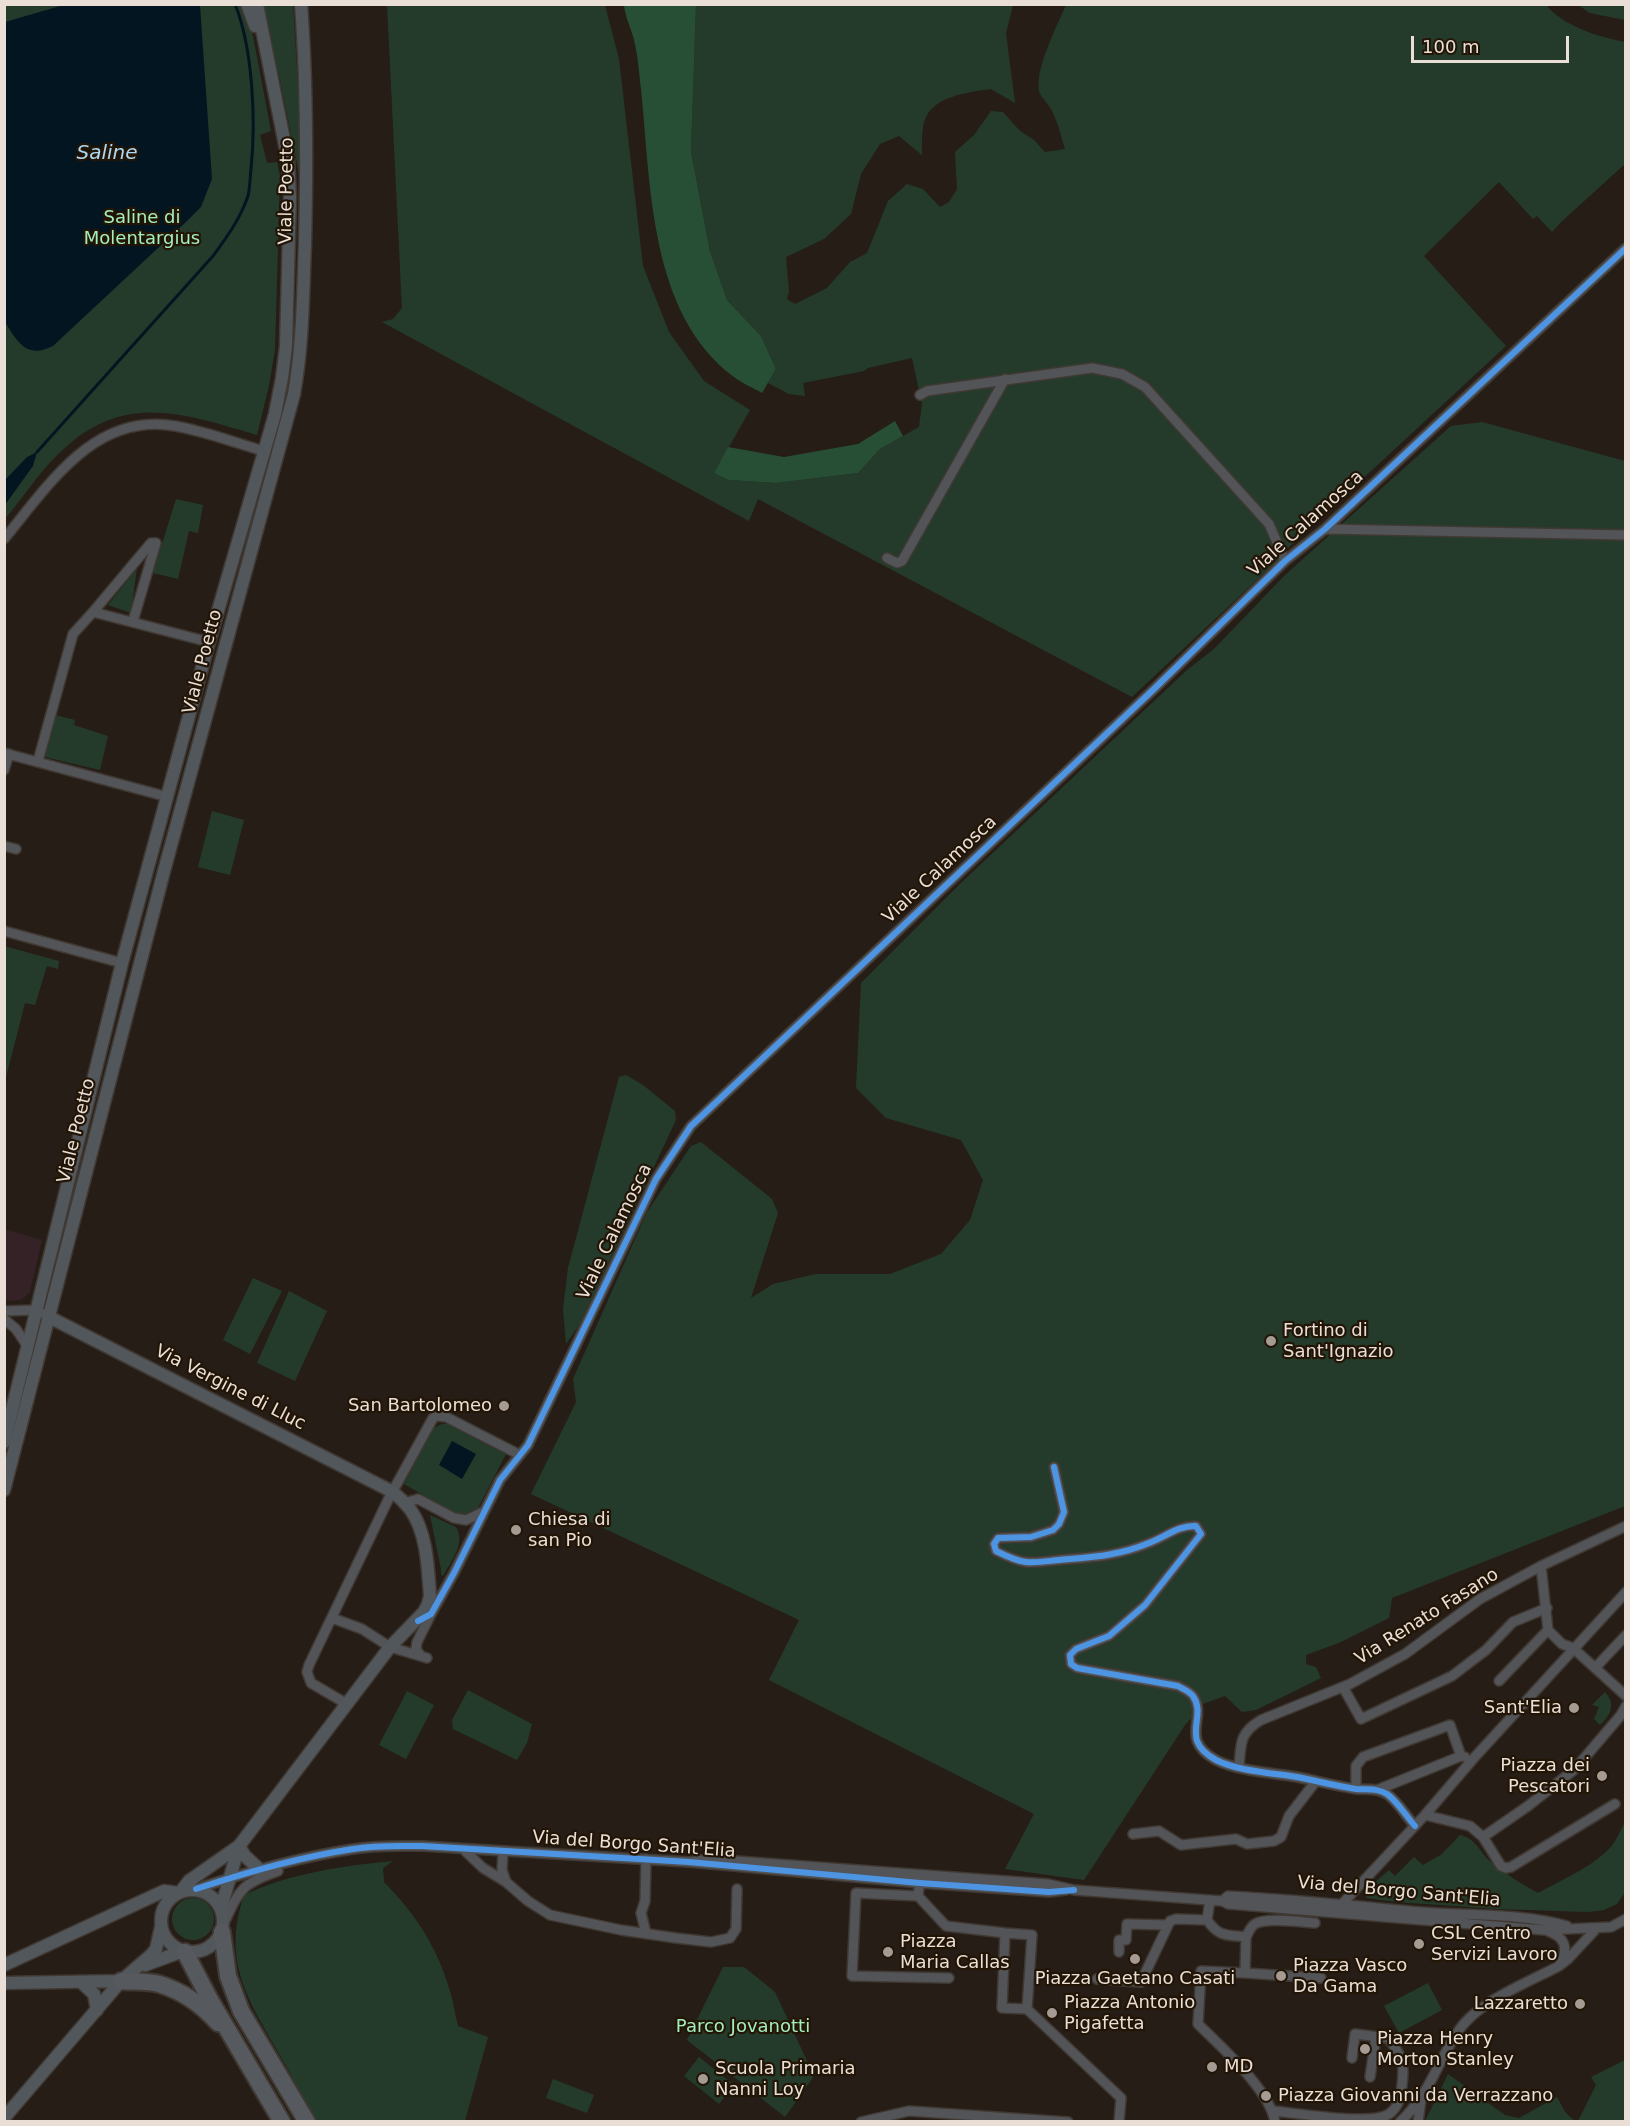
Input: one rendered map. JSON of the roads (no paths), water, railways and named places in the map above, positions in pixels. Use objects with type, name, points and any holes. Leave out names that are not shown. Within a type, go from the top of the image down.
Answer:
[{"type":"highway","points":[[223,1927],[228,1976],[241,2011],[307,2121]]},
{"type":"highway","points":[[184,1952],[282,2121]]},
{"type":"highway","points":[[121,1981],[159,1984],[194,2001],[212,2016],[235,2042]]},
{"type":"main road","name":"Viale Poetto","points":[[248,4],[255,27],[265,46]]},
{"type":"main road","name":"Viale Poetto","points":[[4,1442],[122,963],[209,642],[264,451],[282,378],[286,346],[290,197],[288,160],[257,4]]},
{"type":"main road","name":"Viale Poetto","points":[[4,1490],[164,871],[294,394],[302,323],[307,173],[302,4]]},
{"type":"main road","name":"Via Vergine di Lluc","points":[[49,1317],[393,1491]]},
{"type":"main road","points":[[4,2118],[121,1981],[156,1949],[164,1905],[189,1881],[239,1846],[390,1647],[418,1620],[428,1604],[428,1578],[420,1532],[410,1509],[393,1491]]},
{"type":"main road","points":[[239,1846],[245,1856],[260,1870]]},
{"type":"main road","points":[[136,1969],[152,1961],[184,1952],[201,1951],[214,1944],[223,1927],[221,1908],[239,1846]]},
{"type":"main road","points":[[20,1982],[10,1963],[164,1891],[180,1892],[196,1889],[209,1895],[221,1908]]},
{"type":"main road","points":[[161,1927],[170,1943],[184,1952]]},
{"type":"main road","points":[[4,1983],[121,1981]]},
{"type":"main road","points":[[81,1982],[94,1994],[97,2010]]},
{"type":"street","name":"Viale Calamosca","points":[[390,1647],[423,1656],[416,1650],[417,1642],[430,1614],[454,1573],[500,1480],[528,1445],[656,1179],[691,1126],[1154,689],[1285,561],[1325,529],[1626,248]]},
{"type":"street","points":[[920,395],[927,391],[1092,368],[1107,369],[1133,379],[1145,387],[1269,524],[1285,561]]},
{"type":"street","points":[[887,558],[897,563],[902,561],[1005,379]]},
{"type":"street","points":[[4,540],[62,470],[91,444],[119,430],[136,425],[176,426],[264,451]]},
{"type":"street","name":"Viale Calamosca","points":[[1325,529],[1626,535]]},
{"type":"street","points":[[38,761],[73,634],[151,543],[156,543],[133,621]]},
{"type":"street","points":[[93,612],[209,642]]},
{"type":"street","points":[[4,770],[7,753],[168,797]]},
{"type":"street","points":[[4,846],[16,849]]},
{"type":"street","points":[[4,931],[122,963]]},
{"type":"street","points":[[4,1311],[37,1310],[49,1317]]},
{"type":"street","points":[[4,1319],[16,1329],[28,1347]]},
{"type":"street","points":[[347,1704],[316,1688],[308,1678],[309,1665],[393,1491],[429,1424],[436,1416],[446,1417],[520,1455]]},
{"type":"street","points":[[1054,1467],[1064,1512],[1059,1524],[1053,1530],[1021,1539],[998,1538],[994,1546],[996,1551],[1010,1558],[1038,1562],[1109,1556],[1150,1543],[1180,1528],[1190,1526],[1196,1526],[1201,1534],[1145,1605],[1109,1636],[1076,1649],[1070,1654],[1070,1659],[1077,1668],[1178,1686],[1192,1696],[1197,1710],[1194,1733],[1199,1745],[1207,1754],[1219,1761],[1239,1767],[1356,1789],[1377,1790],[1388,1794],[1414,1826]]},
{"type":"street","points":[[404,1503],[418,1499],[454,1518],[466,1520],[485,1510]]},
{"type":"street","name":"Via Renato Fasano","points":[[1239,1767],[1242,1738],[1248,1727],[1343,1687],[1405,1654],[1480,1599],[1541,1566],[1626,1526]]},
{"type":"street","points":[[1541,1566],[1548,1630],[1562,1644],[1573,1648],[1626,1696]]},
{"type":"street","points":[[1341,1908],[1573,1648],[1626,1592]]},
{"type":"street","points":[[1343,1687],[1361,1719],[1452,1676],[1486,1650],[1513,1622],[1546,1608]]},
{"type":"street","points":[[418,1620],[430,1614]]},
{"type":"street","points":[[332,1618],[362,1629],[390,1647]]},
{"type":"street","points":[[1499,1681],[1548,1630]]},
{"type":"street","points":[[1595,1668],[1626,1635]]},
{"type":"street","points":[[1483,1837],[1528,1806],[1575,1769],[1626,1706]]},
{"type":"street","points":[[1356,1789],[1356,1766],[1363,1757],[1450,1725],[1461,1756]]},
{"type":"street","points":[[1377,1790],[1461,1756],[1473,1759]]},
{"type":"street","points":[[1133,1834],[1159,1831],[1181,1845],[1236,1839],[1247,1844],[1274,1841],[1281,1837],[1289,1816],[1316,1781]]},
{"type":"street","points":[[1425,1815],[1470,1826],[1483,1837],[1501,1866],[1506,1868],[1615,1804]]},
{"type":"street","name":"Via del Borgo Sant'Elia","points":[[196,1889],[314,1856],[383,1846],[646,1859],[857,1878],[920,1879]]},
{"type":"street","name":"Via del Borgo Sant'Elia","points":[[463,1849],[483,1868],[507,1882],[545,1913],[621,1930],[711,1942],[730,1938],[736,1929],[738,1888]]},
{"type":"street","points":[[503,1852],[502,1870],[507,1882]]},
{"type":"street","name":"Via del Borgo Sant'Elia","points":[[223,1927],[237,1894],[248,1883],[314,1856]]},
{"type":"street","name":"Via del Borgo Sant'Elia","points":[[689,1862],[709,1858],[1049,1892],[1074,1890],[1222,1901],[1228,1904],[1547,1920],[1574,1928]]},
{"type":"street","name":"Via del Borgo Sant'Elia","points":[[646,1859],[645,1901],[641,1913],[646,1933]]},
{"type":"street","points":[[857,1878],[852,1976],[949,1978]]},
{"type":"street","points":[[918,1896],[920,1879]]},
{"type":"street","points":[[856,1893],[918,1896],[946,1926],[1005,1934],[1032,1935],[1027,2009]]},
{"type":"street","points":[[1210,1900],[1207,1920],[1214,1930],[1221,1934],[1246,1936]]},
{"type":"street","name":"Via del Borgo Sant'Elia","points":[[1341,1908],[1544,1930],[1611,1927],[1626,1919]]},
{"type":"street","points":[[1097,1980],[1141,1982],[1168,1925],[1176,1919],[1207,1920]]},
{"type":"street","points":[[1245,1972],[1246,1936],[1257,1923],[1315,1923]]},
{"type":"street","points":[[1119,1952],[1119,1940],[1126,1940],[1127,1924],[1168,1925]]},
{"type":"street","points":[[1400,2121],[1421,2100],[1457,2032],[1475,2013],[1559,1966],[1596,1929]]},
{"type":"street","points":[[1544,1930],[1562,1938],[1565,1945],[1565,1956],[1559,1966]]},
{"type":"street","points":[[1005,1934],[1002,2007],[1027,2009],[1121,2098],[1119,2121]]},
{"type":"street","points":[[1321,1978],[1201,1971],[1198,2024],[1247,2074],[1277,2115],[1378,2118],[1389,2114],[1400,2100],[1404,2069],[1398,2051],[1388,2038],[1354,2034],[1352,2058]]},
{"type":"street","points":[[1370,2077],[1376,2037]]},
{"type":"street","points":[[1418,2121],[1421,2100]]},
{"type":"street","points":[[861,2121],[909,2111],[1068,2121]]},
{"type":"water","name":"Saline","points":[[67,4],[200,5],[212,179],[201,207],[187,221],[53,346],[36,351],[24,347],[5,322],[5,22]]},
{"type":"water","points":[[37,452],[33,466],[5,505],[5,480],[27,457]]},
{"type":"water","points":[[452,1441],[476,1454],[462,1479],[439,1465]]},
{"type":"waterway","points":[[37,452],[213,256],[233,228],[245,204],[250,182],[252,150],[252,85],[246,42],[235,4]]},
{"type":"place","name":"Fortino di Sant'Ignazio","points":[[1271,1341]]},
{"type":"place","name":"San Bartolomeo","points":[[504,1406]]},
{"type":"place","name":"Chiesa di san Pio","points":[[516,1530]]},
{"type":"place","name":"Sant'Elia","points":[[1574,1708]]},
{"type":"place","name":"Piazza dei Pescatori","points":[[1602,1776]]},
{"type":"place","name":"CSL Centro Servizi Lavoro","points":[[1419,1944]]},
{"type":"place","name":"Piazza Maria Callas","points":[[888,1952]]},
{"type":"place","name":"Piazza Gaetano Casati","points":[[1135,1959]]},
{"type":"place","name":"Piazza Vasco Da Gama","points":[[1281,1976]]},
{"type":"place","name":"Lazzaretto","points":[[1580,2004]]},
{"type":"place","name":"Piazza Antonio Pigafetta","points":[[1052,2013]]},
{"type":"place","name":"Piazza Henry Morton Stanley","points":[[1365,2049]]},
{"type":"place","name":"MD","points":[[1212,2067]]},
{"type":"place","name":"Scuola Primaria Nanni Loy","points":[[703,2079]]},
{"type":"place","name":"Piazza Giovanni da Verrazzano","points":[[1266,2096]]},
{"type":"park label","name":"Saline di Molentargius","points":[[142,228]]},
{"type":"park label","name":"Parco Jovanotti","points":[[743,2027]]}]
